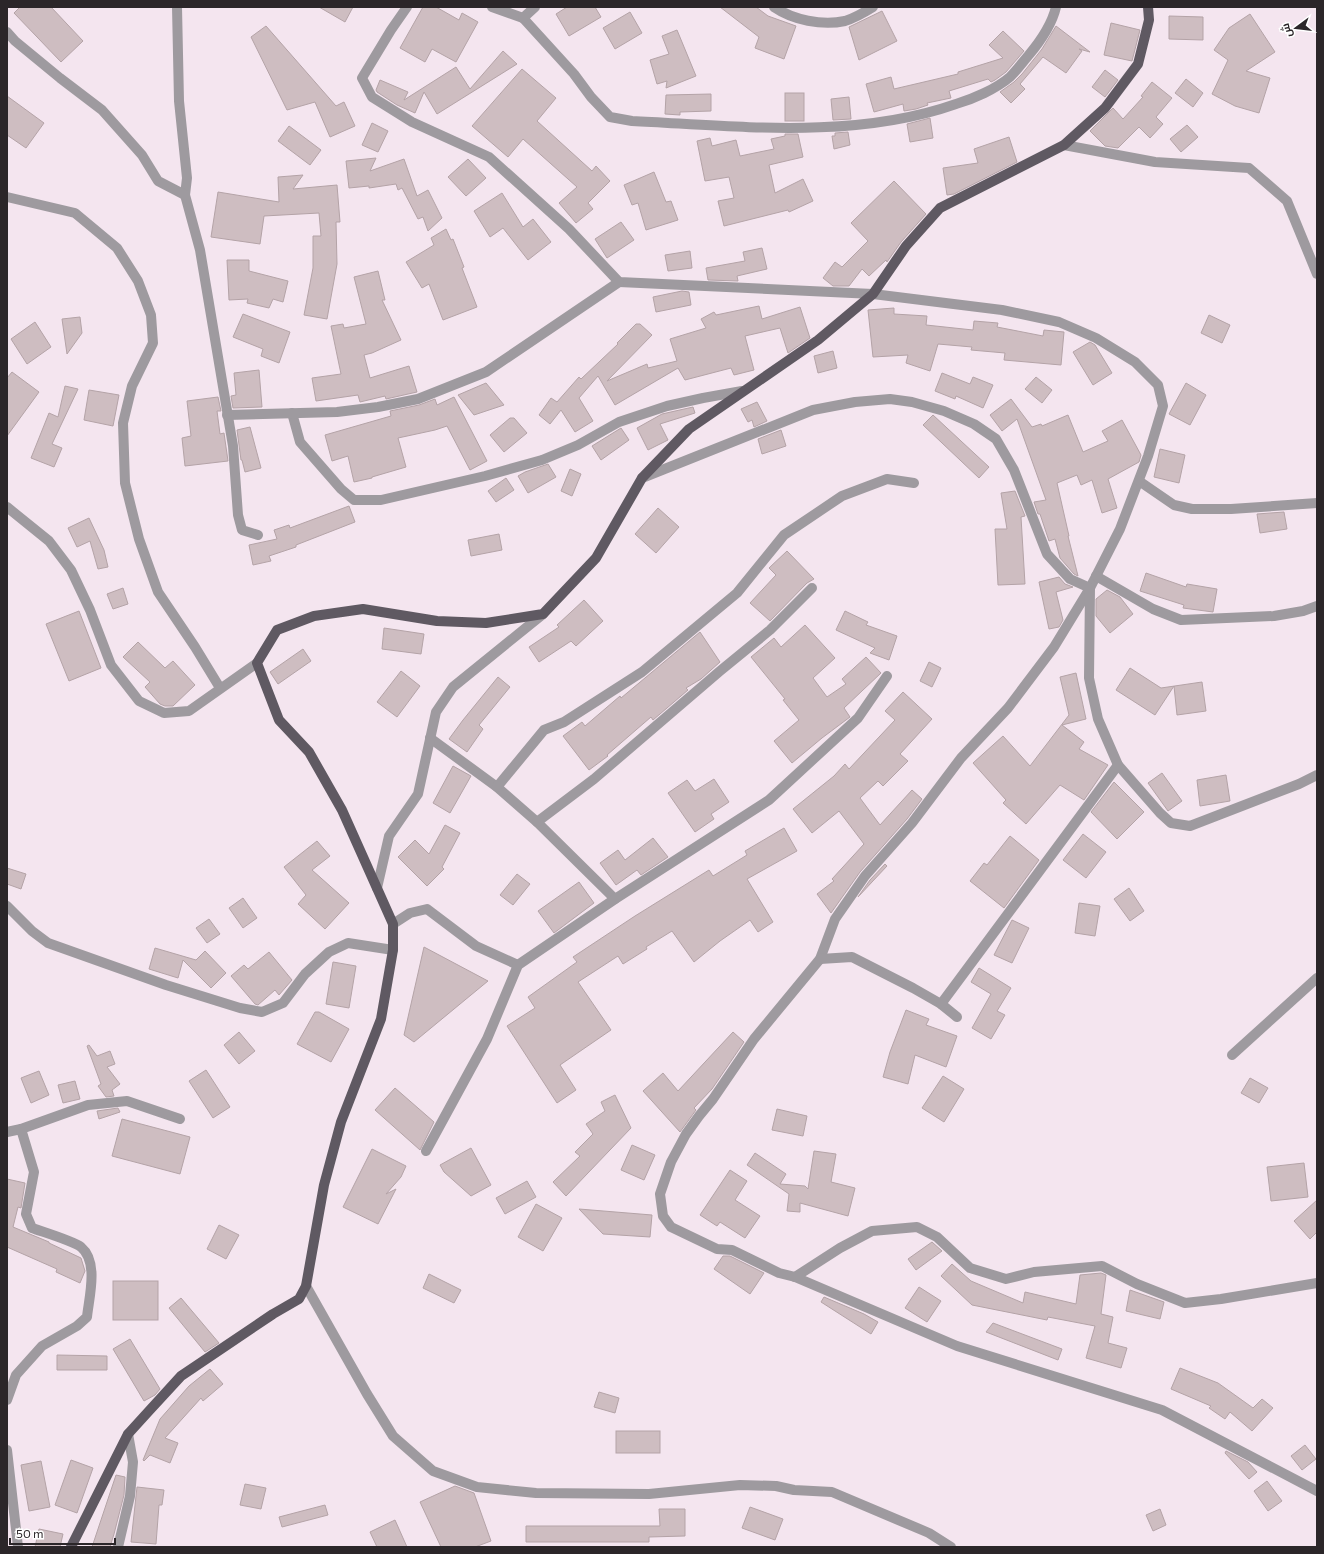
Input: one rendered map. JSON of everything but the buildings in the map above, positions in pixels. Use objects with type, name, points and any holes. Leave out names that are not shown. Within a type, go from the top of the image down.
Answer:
[{"type":"main road","points":[[70,1547],[128,1434],[181,1376],[273,1314],[299,1299],[306,1286],[324,1185],[341,1122],[381,1019],[392,950],[393,924],[342,810],[309,752],[278,720],[257,663],[277,630],[314,616],[363,609],[437,621],[486,623],[543,614],[596,558],[642,478],[689,429],[818,340],[873,294],[906,246],[940,208],[1064,145],[1105,108],[1138,64],[1149,20],[1148,7]]},
{"type":"street","points":[[177,7],[179,101],[187,178],[185,195],[200,250],[233,446],[238,515],[242,530],[258,535]]},
{"type":"street","points":[[407,7],[391,30],[362,78],[372,97],[412,122],[489,157],[569,229],[619,282]]},
{"type":"street","points":[[492,7],[523,18],[574,74],[591,97],[610,117],[632,121],[785,128],[854,125],[890,121],[937,111],[976,98],[1009,77],[1039,44],[1056,7]]},
{"type":"street","points":[[523,18],[535,7]]},
{"type":"street","points":[[774,7],[780,11],[804,20],[828,23],[846,21],[873,7]]},
{"type":"street","points":[[7,32],[60,78],[102,110],[142,155],[158,181],[185,195]]},
{"type":"street","points":[[1064,145],[1155,162],[1249,168],[1287,201],[1317,274]]},
{"type":"street","points":[[7,197],[75,214],[117,248],[138,281],[151,315],[153,343],[132,386],[123,423],[125,483],[139,539],[158,592],[195,647],[220,688]]},
{"type":"street","points":[[227,415],[337,412],[378,407],[418,399],[486,372],[619,282],[873,294],[1002,310],[1059,322],[1096,338],[1135,362],[1158,385],[1163,406],[1148,456],[1120,529],[1090,588],[1054,647],[1008,708],[961,758],[912,823],[865,876],[835,919],[820,959],[754,1039],[713,1099],[686,1134],[671,1162],[660,1194],[663,1216],[671,1227],[717,1249],[732,1250],[779,1273],[795,1277],[957,1346],[1162,1410],[1317,1491]]},
{"type":"street","points":[[292,413],[300,442],[341,489],[354,500],[381,500],[485,476],[542,460],[578,445],[619,422],[667,406],[742,391]]},
{"type":"street","points":[[642,478],[813,410],[855,402],[890,399],[912,402],[944,411],[968,421],[996,439],[1014,470],[1047,554],[1070,579],[1090,588]]},
{"type":"street","points":[[497,787],[544,730],[564,722],[648,667],[736,593],[784,535],[842,496],[887,479],[914,483]]},
{"type":"street","points":[[1139,481],[1174,505],[1192,509],[1231,509],[1317,503]]},
{"type":"street","points":[[7,507],[49,541],[71,570],[90,610],[112,665],[139,701],[164,713],[189,711],[257,663]]},
{"type":"street","points":[[1096,576],[1153,609],[1181,620],[1274,616],[1303,611],[1317,606]]},
{"type":"street","points":[[537,822],[594,779],[770,630],[812,588]]},
{"type":"street","points":[[1090,588],[1089,678],[1098,719],[1118,765],[1160,814],[1171,824],[1190,826],[1299,784],[1317,775]]},
{"type":"street","points":[[377,888],[389,836],[418,794],[436,712],[453,687],[543,614]]},
{"type":"street","points":[[426,1151],[487,1039],[518,965],[614,899],[769,800],[858,718],[887,676]]},
{"type":"street","points":[[430,738],[497,787],[537,822],[614,899]]},
{"type":"street","points":[[941,1004],[1118,765]]},
{"type":"street","points":[[7,906],[32,931],[48,943],[166,985],[240,1008],[262,1012],[283,1003],[305,974],[329,952],[348,943],[392,950]]},
{"type":"street","points":[[393,924],[410,913],[427,909],[476,946],[518,965]]},
{"type":"street","points":[[820,959],[852,957],[888,974],[941,1004],[957,1017]]},
{"type":"street","points":[[1232,1055],[1317,978]]},
{"type":"street","points":[[7,1132],[20,1129],[88,1105],[128,1101],[180,1119]]},
{"type":"street","points":[[7,1400],[16,1375],[42,1346],[78,1326],[87,1317],[92,1266],[87,1254],[80,1246],[32,1228],[26,1214],[34,1172],[20,1129]]},
{"type":"street","points":[[795,1277],[840,1248],[872,1231],[917,1227],[937,1237],[970,1268],[1006,1279],[1034,1272],[1102,1266],[1137,1284],[1185,1302],[1221,1299],[1317,1283]]},
{"type":"street","points":[[306,1286],[367,1394],[393,1436],[433,1471],[477,1487],[536,1493],[649,1494],[740,1485],[776,1486],[794,1490],[832,1492],[930,1533],[952,1547]]},
{"type":"street","points":[[118,1547],[130,1496],[133,1462],[128,1434]]},
{"type":"street","points":[[7,1450],[18,1547]]}]
